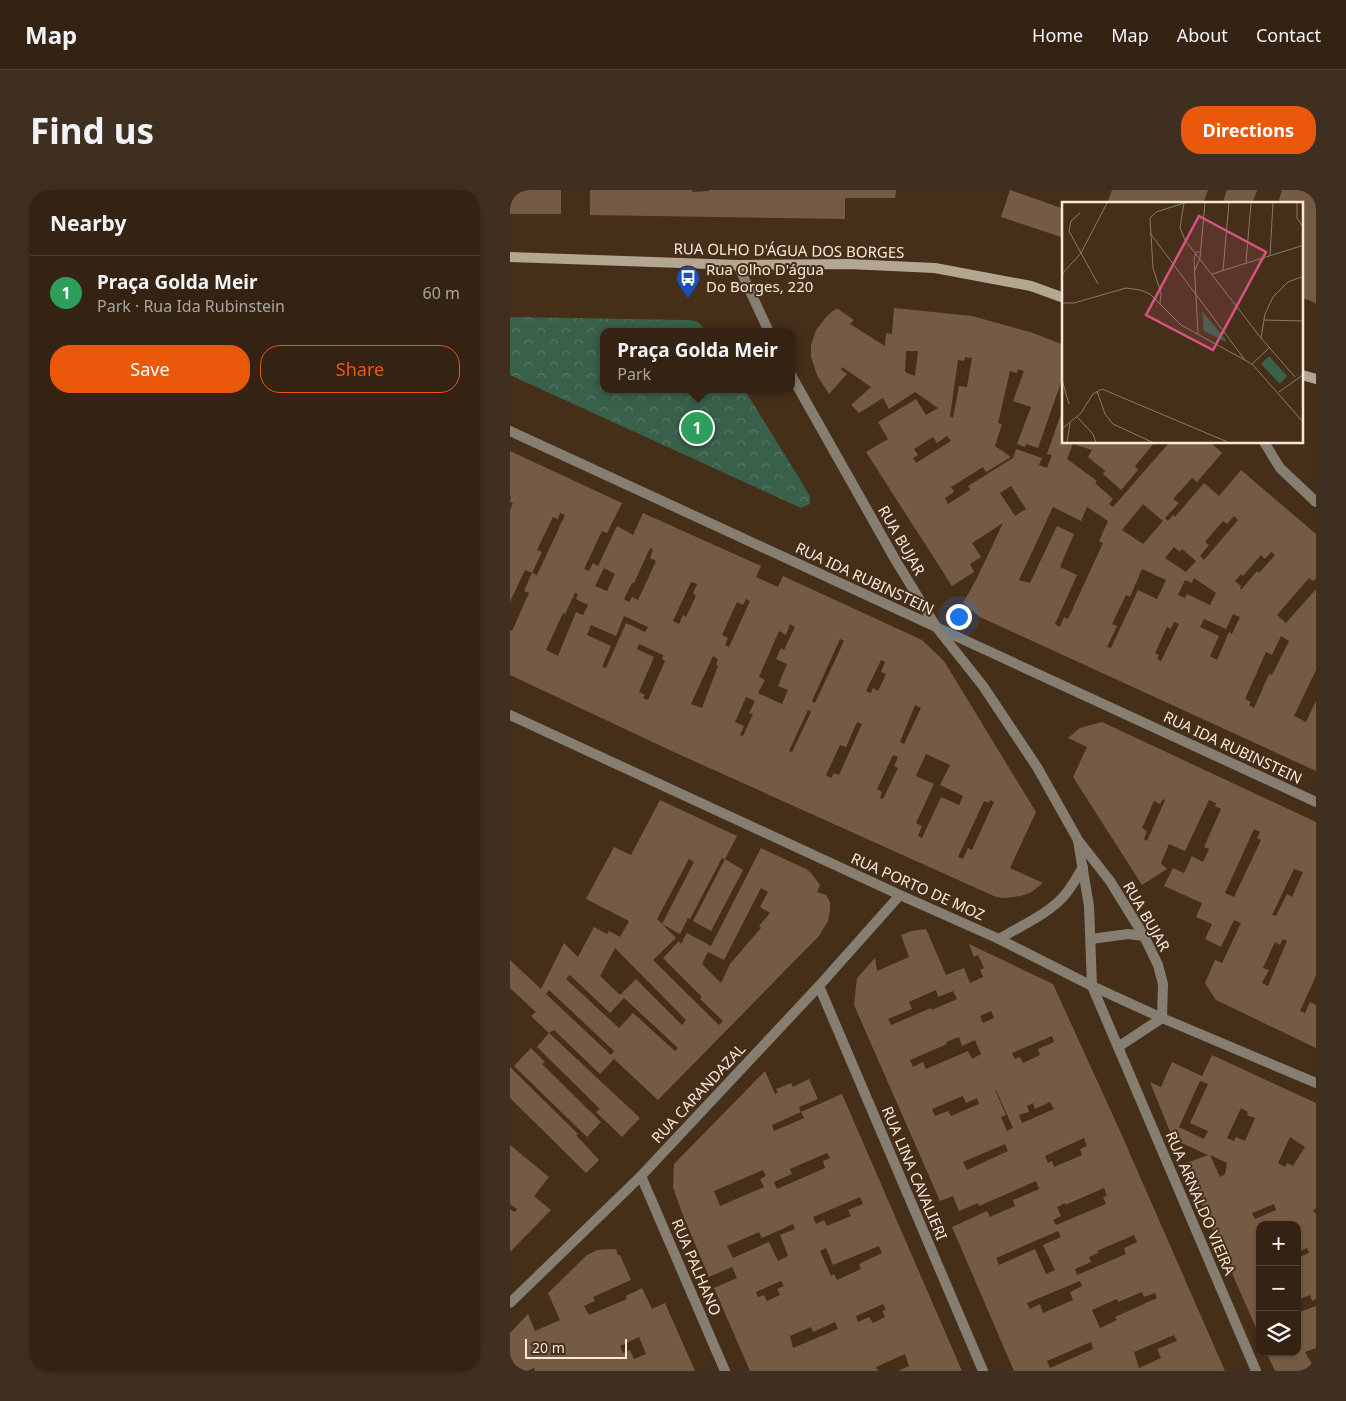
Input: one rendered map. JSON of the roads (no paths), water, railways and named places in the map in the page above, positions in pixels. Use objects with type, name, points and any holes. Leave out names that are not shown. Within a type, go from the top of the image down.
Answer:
[{"type":"main road","name":"RUA OLHO D'ÁGUA DOS BORGES","points":[[510,257],[738,265],[848,264],[935,268],[1031,286],[1062,297]]},
{"type":"street","points":[[738,265],[767,328]]},
{"type":"street","name":"RUA BUJAR","points":[[795,382],[896,561],[937,628],[984,686],[1037,767],[1078,840],[1110,881],[1144,936],[1158,965],[1163,984],[1162,1018]]},
{"type":"street","name":"RUA IDA RUBINSTEIN","points":[[510,431],[1316,802]]},
{"type":"street","points":[[1265,444],[1280,468],[1316,502]]},
{"type":"street","name":"RUA PORTO DE MOZ","points":[[510,715],[999,939],[1092,986],[1162,1018],[1316,1082]]},
{"type":"street","name":"RUA BUJAR","points":[[1078,840],[1088,906],[1092,986]]},
{"type":"street","points":[[999,939],[1045,912],[1062,898],[1073,885],[1082,867]]},
{"type":"street","name":"RUA CARANDAZAL","points":[[510,1302],[641,1176],[819,986],[900,895]]},
{"type":"street","points":[[1091,939],[1128,934],[1144,936]]},
{"type":"street","name":"RUA LINA CAVALIERI","points":[[819,986],[983,1371]]},
{"type":"street","name":"RUA ARNALDO VIEIRA","points":[[1092,986],[1256,1371]]},
{"type":"street","points":[[1118,1047],[1162,1018]]},
{"type":"street","name":"RUA PALHANO","points":[[641,1176],[725,1371]]},
{"type":"place","name":"Rua Olho D'água Do Borges, 220","points":[[688,299]]},
{"type":"place","name":"Praça Golda Meir","points":[[697,428]]}]
